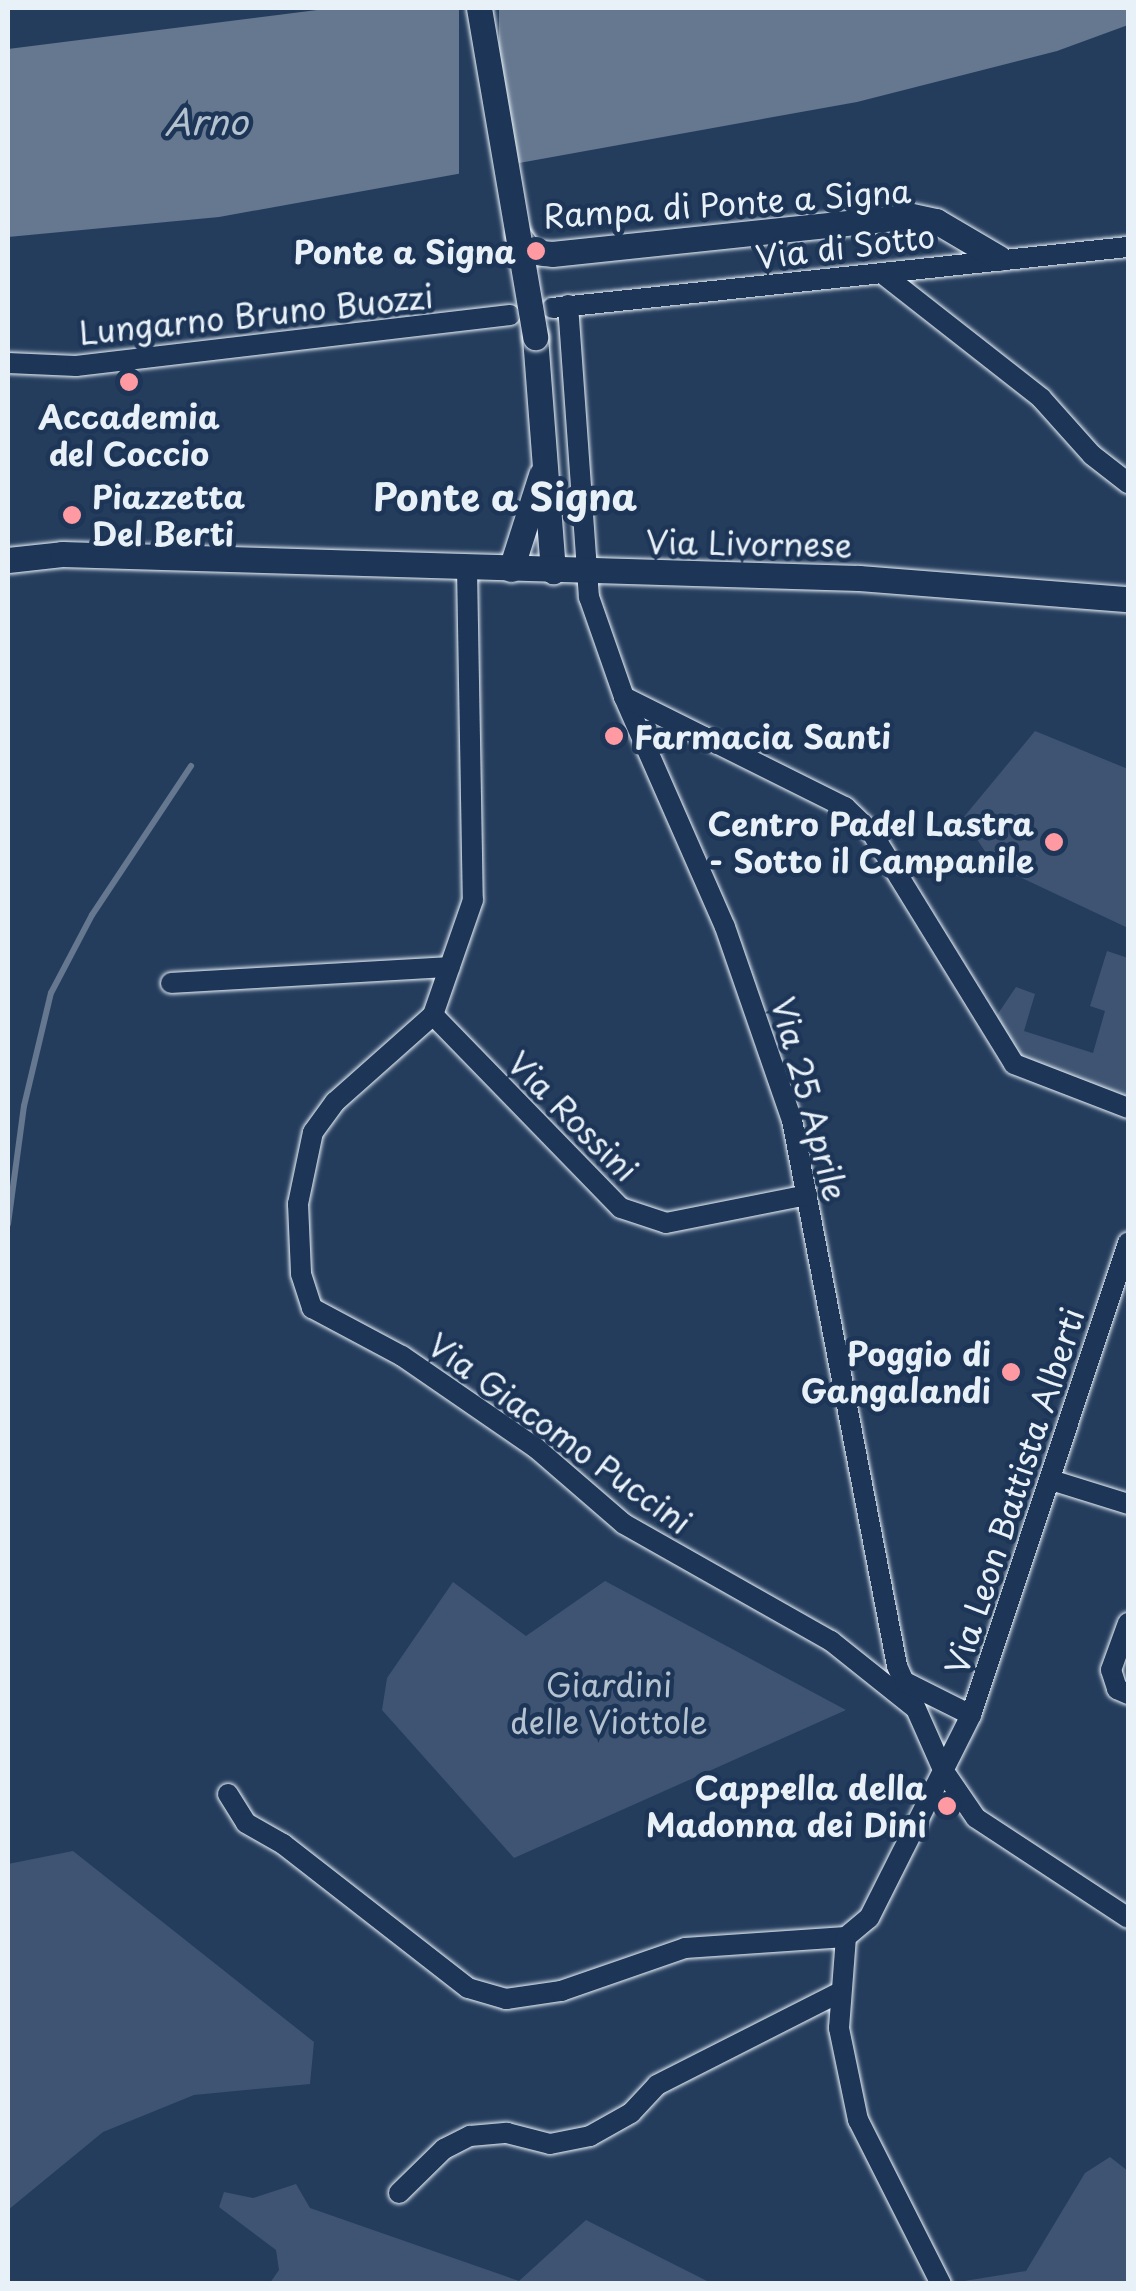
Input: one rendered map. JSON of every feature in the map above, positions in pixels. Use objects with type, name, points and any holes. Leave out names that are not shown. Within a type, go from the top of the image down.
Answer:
[{"type":"main road","points":[[479,8],[535,337],[548,446],[553,571]]},
{"type":"main road","name":"Rampa di Ponte a Signa","points":[[518,235],[531,252],[552,254],[912,216],[936,221],[998,258]]},
{"type":"main road","points":[[511,569],[548,446]]},
{"type":"main road","name":"Via Livornese","points":[[8,560],[62,554],[859,578],[1128,599]]},
{"type":"street","name":"Via di Sotto","points":[[560,307],[1128,247]]},
{"type":"street","points":[[883,274],[1041,398],[1092,455],[1128,483]]},
{"type":"street","name":"Via 25 Aprile","points":[[560,307],[590,597],[624,697],[673,799],[764,1032],[807,1195],[901,1674],[943,1770],[976,1818],[1128,1918]]},
{"type":"street","name":"Lungarno Bruno Buozzi","points":[[8,363],[76,366],[510,314]]},
{"type":"street","name":"Via Giacomo Puccini","points":[[467,568],[473,900],[433,1015],[335,1102],[312,1132],[298,1204],[301,1274],[312,1308],[402,1356],[522,1438],[624,1524],[831,1641],[854,1661],[901,1674],[971,1715]]},
{"type":"street","points":[[624,697],[845,807],[872,833],[1014,1064],[1128,1108]]},
{"type":"street","points":[[170,983],[450,967]]},
{"type":"street","name":"Via Rossini","points":[[433,1015],[622,1208],[666,1223],[807,1195]]},
{"type":"street","name":"Via Leon Battista Alberti","points":[[930,1734],[971,1715],[1128,1242]]},
{"type":"street","points":[[1052,1480],[1128,1504]]},
{"type":"street","points":[[1128,1623],[1111,1670],[1117,1688],[1128,1694]]},
{"type":"street","points":[[854,1661],[920,1711]]},
{"type":"street","points":[[228,1794],[246,1823],[284,1844],[468,1988],[506,1999],[561,1990],[685,1948],[846,1937],[869,1918],[971,1715]]},
{"type":"street","points":[[846,1937],[838,1992],[858,2120],[941,2284]]},
{"type":"street","points":[[399,2193],[444,2149],[470,2136],[507,2134],[550,2144],[590,2136],[631,2114],[672,2076],[838,1992]]},
{"type":"green space","name":"Centro Padel Lastra - Sotto il Campanile","points":[[1035,731],[1128,769],[1128,928],[994,865],[963,818]]},
{"type":"green space","points":[[1107,951],[1128,958],[1128,1097],[1016,1057],[993,1021],[1016,987],[1035,994],[1024,1031],[1093,1053],[1105,1011],[1090,1006]]},
{"type":"green space","name":"Giardini delle Viottole","points":[[605,1581],[846,1710],[514,1858],[382,1710],[387,1678],[453,1582],[526,1636]]},
{"type":"green space","points":[[73,1851],[314,2042],[310,2084],[194,2095],[103,2132],[8,2210],[8,1864]]},
{"type":"green space","points":[[1110,2157],[1128,2171],[1128,2283],[952,2283],[1026,2271],[1085,2173]]},
{"type":"green space","points":[[296,2184],[310,2208],[519,2281],[586,2220],[711,2283],[270,2283],[279,2270],[276,2250],[219,2207],[224,2192],[253,2198]]},
{"type":"water","name":"Arno","points":[[333,8],[1128,8],[1128,25],[1057,51],[857,102],[219,217],[8,237],[8,49]]},
{"type":"pier","points":[[459,8],[499,8],[499,176],[459,176]]},
{"type":"waterway","points":[[8,1224],[24,1106],[51,993],[92,915],[191,766]]},
{"type":"place","name":"Ponte a Signa","points":[[536,251]]},
{"type":"place","name":"Accademia del Coccio","points":[[129,382]]},
{"type":"place","name":"Piazzetta Del Berti","points":[[72,515]]},
{"type":"place","name":"Farmacia Santi","points":[[614,736]]},
{"type":"place","name":"Centro Padel Lastra - Sotto il Campanile","points":[[1054,842]]},
{"type":"place","name":"Poggio di Gangalandi","points":[[1011,1372]]},
{"type":"place","name":"Cappella della Madonna dei Dini","points":[[947,1806]]},
{"type":"district","name":"Ponte a Signa","points":[[505,496]]}]
